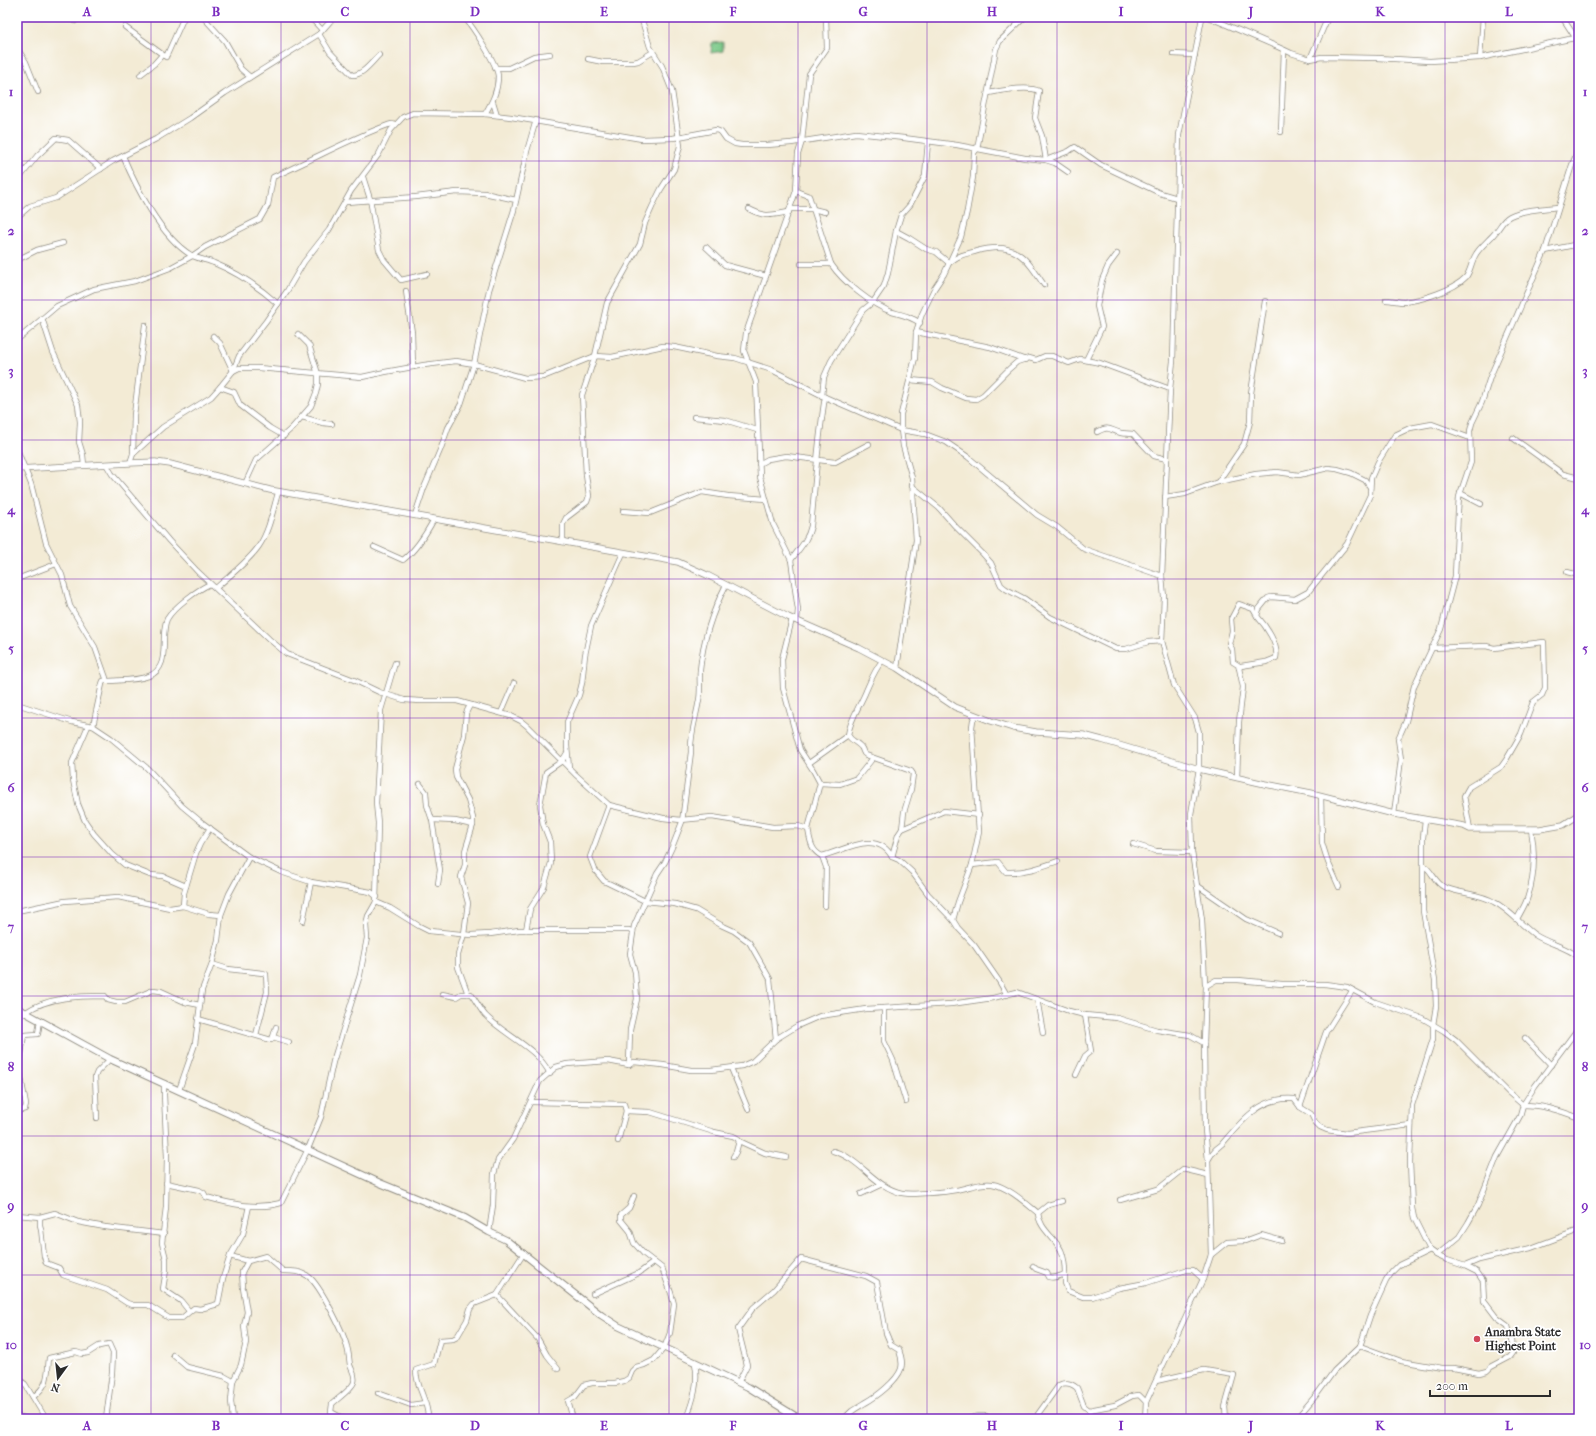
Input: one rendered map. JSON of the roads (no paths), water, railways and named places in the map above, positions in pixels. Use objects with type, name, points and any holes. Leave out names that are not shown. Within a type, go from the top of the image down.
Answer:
[{"type":"main road","points":[[17,1008],[110,1059],[380,1183],[466,1218],[506,1240],[618,1326],[748,1387],[800,1419]]},
{"type":"street","points":[[17,21],[20,17]]},
{"type":"street","points":[[68,17],[75,21]]},
{"type":"street","points":[[125,27],[165,57],[168,56],[170,46],[184,17]]},
{"type":"street","points":[[203,17],[225,41],[241,70],[250,77]]},
{"type":"street","points":[[310,17],[321,32],[330,52],[352,75],[354,76],[361,73],[380,55]]},
{"type":"street","points":[[17,217],[30,206],[56,198],[113,161],[156,139],[190,118],[250,77],[321,32],[334,17]]},
{"type":"street","points":[[464,17],[485,47],[498,74],[493,102],[485,114]]},
{"type":"street","points":[[564,542],[563,524],[566,518],[587,502],[589,496],[586,475],[582,396],[595,356],[607,303],[640,244],[653,205],[674,169],[680,146],[672,90],[662,66],[650,47],[641,17]]},
{"type":"street","points":[[825,906],[826,867],[822,856],[816,853],[813,848],[808,829],[820,783],[800,750],[783,688],[782,660],[798,610],[791,560],[773,524],[760,477],[756,382],[744,351],[746,333],[796,192],[798,154],[802,141],[809,74],[827,48],[826,17]]},
{"type":"street","points":[[897,668],[916,540],[911,486],[912,478],[903,446],[901,430],[902,414],[917,347],[916,332],[927,302],[949,263],[961,237],[968,211],[974,153],[977,149],[979,130],[988,93],[996,49],[1000,41],[1025,17]]},
{"type":"street","points":[[1145,1419],[1146,1402],[1176,1334],[1203,1279],[1210,1254],[1208,1160],[1205,1130],[1204,1043],[1206,986],[1202,920],[1192,852],[1191,814],[1199,769],[1199,732],[1194,718],[1174,685],[1162,641],[1164,596],[1162,576],[1170,389],[1173,361],[1179,135],[1201,17],[1209,18],[1291,53],[1310,59],[1322,57],[1430,61],[1480,58],[1577,37],[1561,17]]},
{"type":"street","points":[[1310,59],[1328,17]]},
{"type":"street","points":[[1480,58],[1483,17]]},
{"type":"street","points":[[17,48],[26,62],[38,92]]},
{"type":"street","points":[[1281,132],[1284,50]]},
{"type":"street","points":[[588,59],[603,62],[633,62],[638,61],[653,52]]},
{"type":"street","points":[[495,68],[509,68],[534,56],[550,54]]},
{"type":"street","points":[[1173,54],[1195,55]]},
{"type":"street","points":[[140,75],[154,64],[162,55]]},
{"type":"street","points":[[988,93],[1021,89],[1039,91],[1035,118],[1042,136],[1046,160]]},
{"type":"street","points":[[493,102],[496,115]]},
{"type":"street","points":[[133,454],[163,428],[211,398],[233,371],[239,356],[278,304],[304,262],[329,230],[351,191],[379,154],[391,130],[403,117],[413,113],[496,115],[536,120],[642,139],[679,137],[716,130],[721,132],[726,139],[735,144],[742,145],[766,145],[856,133],[928,142],[1018,157],[1046,160],[1055,163],[1068,172]]},
{"type":"street","points":[[415,515],[448,428],[461,404],[474,364],[489,290],[516,200],[527,151],[536,120]]},
{"type":"street","points":[[17,340],[57,306],[94,289],[135,281],[170,268],[260,219],[268,205],[273,177],[312,160],[354,138],[388,124],[395,125]]},
{"type":"street","points":[[17,181],[37,156],[56,138],[68,140],[101,169]]},
{"type":"street","points":[[791,560],[809,535],[818,459],[824,377],[831,361],[863,310],[873,302],[884,286],[901,215],[910,205],[924,182],[927,169],[928,142]]},
{"type":"street","points":[[1046,160],[1075,147],[1101,165],[1160,193],[1177,198]]},
{"type":"street","points":[[1394,814],[1401,759],[1398,739],[1406,721],[1414,686],[1441,629],[1455,576],[1460,493],[1470,462],[1470,438],[1472,423],[1482,402],[1490,377],[1545,251],[1558,207],[1579,148]]},
{"type":"street","points":[[123,156],[131,176],[155,217],[173,240],[192,256],[213,262],[255,285],[278,304]]},
{"type":"street","points":[[363,177],[370,199],[379,250],[384,260],[401,280],[427,274]]},
{"type":"street","points":[[346,202],[370,199],[416,197],[457,192],[484,193],[516,200]]},
{"type":"street","points":[[796,192],[809,196],[831,264],[843,279],[873,302],[892,312],[912,317],[920,323]]},
{"type":"street","points":[[1386,300],[1403,302],[1411,301],[1450,288],[1462,281],[1467,275],[1476,254],[1495,233],[1504,220],[1511,215],[1523,212],[1558,207]]},
{"type":"street","points":[[749,209],[761,215],[772,215],[790,210],[813,209],[826,212]]},
{"type":"street","points":[[896,232],[905,235],[926,249],[936,252],[949,263]]},
{"type":"street","points":[[17,260],[37,250],[63,243]]},
{"type":"street","points":[[1545,251],[1579,244]]},
{"type":"street","points":[[706,247],[724,265],[766,276]]},
{"type":"street","points":[[949,263],[960,254],[989,248],[1004,248],[1019,254],[1032,267],[1044,285]]},
{"type":"street","points":[[1086,360],[1102,327],[1097,306],[1102,280],[1108,266],[1117,254]]},
{"type":"street","points":[[801,264],[831,264]]},
{"type":"street","points":[[406,291],[412,333],[413,367]]},
{"type":"street","points":[[1218,482],[1244,444],[1246,431],[1250,422],[1251,393],[1265,302]]},
{"type":"street","points":[[42,318],[53,352],[78,405],[80,422],[79,442],[84,465]]},
{"type":"street","points":[[130,463],[133,454],[134,415],[145,325]]},
{"type":"street","points":[[916,332],[977,343],[1018,359],[1026,360],[1029,358],[1036,360],[1045,356],[1052,356],[1068,363],[1080,359],[1100,363],[1170,389]]},
{"type":"street","points":[[245,484],[256,460],[284,436],[302,417],[311,406],[316,393],[318,374],[309,345],[298,334]]},
{"type":"street","points":[[213,336],[220,343],[233,371]]},
{"type":"street","points":[[233,371],[239,368],[258,368],[362,377],[451,361],[474,364],[525,378],[543,377],[595,356],[612,357],[650,348],[668,346],[735,358],[749,364],[772,370],[823,396],[901,430],[925,434],[946,442],[968,457],[1037,515],[1057,527],[1084,549],[1162,576]]},
{"type":"street","points":[[910,380],[932,382],[966,398],[976,399],[983,395],[1018,359]]},
{"type":"street","points":[[220,387],[234,392],[240,405],[270,428],[284,436]]},
{"type":"street","points":[[694,416],[725,420],[757,430]]},
{"type":"street","points":[[302,417],[332,424]]},
{"type":"street","points":[[1368,483],[1389,442],[1395,435],[1410,428],[1432,424],[1470,438]]},
{"type":"street","points":[[1097,432],[1104,428],[1110,428],[1122,434],[1133,434],[1154,456],[1167,459]]},
{"type":"street","points":[[1513,438],[1562,474],[1579,478]]},
{"type":"street","points":[[759,464],[768,459],[786,456],[835,462],[869,444]]},
{"type":"street","points":[[17,449],[32,484],[46,543],[64,582],[70,606],[95,647],[106,680]]},
{"type":"street","points":[[17,469],[155,462],[170,464],[279,492],[678,562],[707,575],[794,620],[834,637],[897,668],[955,707],[976,716],[1014,728],[1036,732],[1083,735],[1199,769],[1394,814],[1470,829],[1551,828],[1563,825],[1579,815]]},
{"type":"street","points":[[106,464],[112,474],[169,541],[210,584],[287,654],[354,680],[384,694],[404,700],[436,702],[450,700],[501,713],[521,721],[609,805],[663,818],[681,820],[712,817],[773,826],[798,826],[808,829]]},
{"type":"street","points":[[1165,497],[1185,494],[1218,482],[1256,474],[1277,472],[1299,475],[1328,468],[1344,470],[1365,480],[1370,489]]},
{"type":"street","points":[[1257,616],[1259,609],[1268,598],[1295,599],[1302,596],[1313,587],[1347,544],[1370,495],[1371,478]]},
{"type":"street","points":[[911,486],[939,508],[983,554],[991,563],[1001,585],[1025,599],[1050,617],[1116,649],[1126,649],[1148,642],[1162,641]]},
{"type":"street","points":[[216,588],[254,553],[267,527],[279,492]]},
{"type":"street","points":[[623,510],[650,513],[702,492],[766,499]]},
{"type":"street","points":[[1460,493],[1481,504]]},
{"type":"street","points":[[374,547],[403,560],[417,546],[426,534],[434,519]]},
{"type":"street","points":[[569,768],[567,753],[567,722],[579,695],[582,684],[585,655],[592,626],[623,553]]},
{"type":"street","points":[[17,579],[56,564]]},
{"type":"street","points":[[1567,572],[1579,574]]},
{"type":"street","points":[[186,886],[163,876],[150,875],[125,865],[112,854],[94,834],[85,821],[78,804],[73,780],[72,762],[90,726],[103,681],[134,679],[153,674],[163,659],[164,629],[167,619],[184,602],[202,588],[210,584]]},
{"type":"street","points":[[629,1065],[630,1030],[637,999],[635,972],[630,954],[632,929],[673,845],[682,822],[681,820],[691,752],[690,740],[699,699],[703,647],[707,629],[726,585]]},
{"type":"street","points":[[1239,604],[1253,609],[1269,633],[1277,656],[1273,661],[1239,666],[1233,662],[1232,648],[1229,644],[1232,631],[1230,619],[1239,604]]},
{"type":"street","points":[[1431,648],[1486,646],[1494,648],[1544,642],[1545,688],[1542,695],[1533,702],[1521,734],[1504,763],[1494,772],[1469,787],[1466,792],[1464,796],[1470,829]]},
{"type":"street","points":[[809,763],[848,735],[856,711],[870,679],[882,661]]},
{"type":"street","points":[[166,1183],[199,1190],[204,1193],[206,1197],[236,1205],[266,1206],[282,1203],[308,1149],[321,1117],[334,1056],[360,975],[367,938],[366,925],[368,916],[377,900],[377,768],[381,710],[384,694],[395,663]]},
{"type":"street","points":[[1237,778],[1239,722],[1243,688],[1239,666]]},
{"type":"street","points":[[501,713],[514,683]]},
{"type":"street","points":[[17,704],[72,722],[90,726],[111,738],[147,768],[182,806],[249,857],[281,872],[311,882],[371,892],[377,888]]},
{"type":"street","points":[[468,994],[458,967],[458,955],[464,934],[468,903],[461,876],[465,866],[465,851],[473,824],[473,818],[468,800],[456,777],[455,768],[464,735],[466,713],[470,705]]},
{"type":"street","points":[[953,920],[972,865],[978,841],[978,815],[975,798],[976,777],[972,727],[976,716]]},
{"type":"street","points":[[848,735],[852,741],[862,747],[863,753],[907,770],[913,774],[911,789],[904,812],[902,829],[898,835],[892,857]]},
{"type":"street","points":[[526,930],[530,909],[544,887],[551,863],[550,842],[543,824],[540,805],[546,772],[562,761],[567,753]]},
{"type":"street","points":[[820,783],[840,784],[857,778],[873,758]]},
{"type":"street","points":[[420,784],[426,792],[427,805],[432,820],[440,870],[438,884]]},
{"type":"street","points":[[1321,796],[1322,842],[1328,862],[1339,887]]},
{"type":"street","points":[[609,805],[590,857],[595,870],[604,881],[645,901],[675,904],[696,910],[734,931],[749,942],[770,978],[776,1039]]},
{"type":"street","points":[[902,829],[944,811],[978,815]]},
{"type":"street","points":[[432,820],[455,821],[473,824]]},
{"type":"street","points":[[1360,1346],[1401,1361],[1479,1373],[1487,1371],[1510,1356],[1513,1349],[1508,1326],[1497,1318],[1484,1301],[1482,1281],[1476,1272],[1465,1266],[1436,1255],[1430,1250],[1414,1218],[1412,1208],[1412,1105],[1432,1039],[1436,1006],[1435,980],[1423,911],[1425,820]]},
{"type":"street","points":[[183,906],[186,886],[200,844],[210,828]]},
{"type":"street","points":[[1517,919],[1528,898],[1530,888],[1534,857],[1531,829]]},
{"type":"street","points":[[822,856],[845,847],[866,843],[879,846],[889,851],[892,857],[899,860],[912,872],[928,894],[983,955],[1007,995]]},
{"type":"street","points":[[1134,844],[1156,851],[1192,852]]},
{"type":"street","points":[[179,1090],[195,1044],[202,990],[212,964],[218,940],[221,915],[229,894],[249,857]]},
{"type":"street","points":[[972,865],[998,862],[1006,872],[1014,873],[1031,871],[1058,861]]},
{"type":"street","points":[[1423,865],[1427,867],[1437,882],[1444,887],[1494,901],[1536,936],[1570,950],[1579,957]]},
{"type":"street","points":[[303,921],[311,882]]},
{"type":"street","points":[[1198,886],[1246,919],[1278,933]]},
{"type":"street","points":[[371,892],[377,900],[429,931],[464,934],[490,934],[526,930],[632,929]]},
{"type":"street","points":[[17,911],[65,901],[118,897],[170,908],[183,906],[209,914],[221,915]]},
{"type":"street","points":[[212,964],[228,969],[266,974],[267,992],[256,1035]]},
{"type":"street","points":[[1206,986],[1216,980],[1238,980],[1282,984],[1325,984],[1347,987],[1375,1002],[1422,1018],[1456,1040],[1523,1105],[1547,1108],[1579,1118]]},
{"type":"street","points":[[26,1012],[33,1007],[54,1000],[88,996],[106,996],[108,1000],[125,1002],[153,990],[185,1002],[200,1005]]},
{"type":"street","points":[[1300,1107],[1326,1032],[1352,991]]},
{"type":"street","points":[[489,1232],[493,1205],[494,1174],[498,1160],[513,1139],[540,1081],[550,1074],[556,1067],[567,1064],[608,1061],[629,1065],[634,1062],[663,1065],[690,1070],[731,1068],[742,1066],[753,1061],[776,1039],[797,1026],[820,1016],[866,1009],[951,1004],[1017,992],[1069,1011],[1085,1015],[1117,1018],[1157,1030],[1190,1036],[1204,1043]]},
{"type":"street","points":[[442,994],[456,997],[461,994],[471,994],[478,1002],[484,1015],[508,1035],[537,1055],[545,1064],[550,1074]]},
{"type":"street","points":[[1037,999],[1043,1033]]},
{"type":"street","points":[[884,1008],[884,1041],[893,1060],[906,1102]]},
{"type":"street","points":[[1076,1075],[1085,1056],[1090,1051],[1085,1015]]},
{"type":"street","points":[[198,1019],[271,1040],[273,1038],[289,1042]]},
{"type":"street","points":[[17,1111],[24,1109],[26,1105],[19,1067],[24,1035],[38,1034],[40,1020]]},
{"type":"street","points":[[273,1038],[276,1027]]},
{"type":"street","points":[[1437,1255],[1459,1237],[1468,1223],[1478,1205],[1497,1157],[1520,1116],[1523,1105],[1579,1027]]},
{"type":"street","points":[[1525,1038],[1551,1065]]},
{"type":"street","points":[[97,1118],[96,1072],[110,1059]]},
{"type":"street","points":[[731,1068],[748,1109]]},
{"type":"street","points":[[164,1083],[167,1136],[166,1207],[162,1243],[166,1259],[163,1289],[181,1301],[188,1311]]},
{"type":"street","points":[[1208,1160],[1237,1126],[1256,1109],[1278,1101],[1290,1099],[1296,1101],[1300,1107],[1311,1114],[1314,1122],[1327,1130],[1347,1133],[1411,1125]]},
{"type":"street","points":[[531,1102],[624,1104],[626,1110],[618,1141]]},
{"type":"street","points":[[626,1110],[650,1112],[714,1132],[733,1136],[739,1141],[765,1153],[786,1157]]},
{"type":"street","points":[[733,1157],[739,1141]]},
{"type":"street","points":[[833,1151],[846,1157],[880,1184],[903,1194],[956,1190],[992,1184],[1000,1186],[1038,1213],[1039,1220],[1060,1248],[1063,1255],[1068,1291],[1083,1297],[1092,1297],[1119,1288],[1146,1283],[1186,1270],[1193,1270],[1203,1279]]},
{"type":"street","points":[[1120,1200],[1158,1189],[1183,1169],[1208,1175]]},
{"type":"street","points":[[861,1194],[880,1184]]},
{"type":"street","points":[[573,1419],[568,1401],[575,1398],[584,1385],[592,1383],[615,1383],[629,1378],[632,1371],[636,1367],[654,1360],[664,1348],[670,1332],[674,1304],[662,1268],[644,1254],[634,1243],[630,1231],[621,1220],[621,1215],[629,1208],[634,1196]]},
{"type":"street","points":[[1038,1213],[1048,1205],[1062,1201]]},
{"type":"street","points":[[40,1217],[46,1263],[60,1268],[63,1275],[107,1290],[127,1303],[133,1305],[148,1305],[169,1318],[182,1318],[188,1311],[194,1308],[200,1309],[218,1304],[222,1278],[230,1256],[243,1234],[249,1206]]},
{"type":"street","points":[[17,1215],[40,1217],[55,1213],[78,1222],[105,1227],[164,1234]]},
{"type":"street","points":[[1465,1266],[1479,1260],[1531,1248],[1579,1230]]},
{"type":"street","points":[[1210,1254],[1227,1242],[1246,1241],[1261,1235],[1282,1241]]},
{"type":"street","points":[[1296,1419],[1334,1371],[1360,1346],[1370,1316],[1386,1281],[1392,1272],[1399,1265],[1430,1250]]},
{"type":"street","points":[[428,1419],[429,1411],[420,1391],[416,1377],[416,1370],[434,1364],[440,1340],[453,1339],[457,1337],[467,1320],[470,1309],[474,1304],[497,1295],[524,1253]]},
{"type":"street","points":[[230,1256],[248,1261],[266,1256],[283,1271],[293,1271],[310,1277],[326,1300],[344,1338],[348,1348],[350,1365],[355,1376],[353,1384],[332,1404],[331,1412],[344,1419]]},
{"type":"street","points":[[738,1383],[747,1365],[738,1329],[753,1308],[774,1290],[801,1259],[866,1276],[877,1282],[886,1333],[891,1344],[899,1350],[902,1365],[898,1374],[887,1387],[873,1398],[851,1411],[845,1419]]},
{"type":"street","points":[[233,1419],[231,1401],[233,1381],[241,1365],[246,1342],[244,1326],[247,1312],[242,1272],[248,1261]]},
{"type":"street","points":[[593,1294],[639,1273],[654,1262]]},
{"type":"street","points":[[1033,1266],[1036,1269],[1047,1273],[1049,1277],[1052,1278],[1065,1274]]},
{"type":"street","points":[[497,1295],[538,1339],[547,1355],[558,1369]]},
{"type":"street","points":[[33,1397],[42,1390],[49,1373],[49,1358],[76,1352],[82,1354],[88,1353],[99,1346],[109,1344],[113,1353],[106,1419]]},
{"type":"street","points":[[173,1355],[187,1367],[224,1376],[233,1381]]},
{"type":"street","points":[[686,1419],[695,1396],[697,1372],[695,1363]]},
{"type":"street","points":[[1156,1381],[1204,1370],[1234,1376],[1224,1407],[1226,1419]]},
{"type":"street","points":[[17,1378],[25,1384],[46,1419]]},
{"type":"street","points":[[1038,1414],[1059,1385],[1063,1383],[1069,1383],[1077,1388],[1084,1406],[1089,1410],[1115,1405],[1132,1396],[1139,1395],[1146,1402]]},
{"type":"street","points":[[378,1393],[411,1405],[426,1403]]},
{"type":"street","points":[[17,1416],[28,1419]]},
{"type":"street","points":[[968,1419],[977,1416],[986,1416],[988,1419]]},
{"type":"place","name":"Anambra State Highest Point","points":[[1477,1339]]}]
